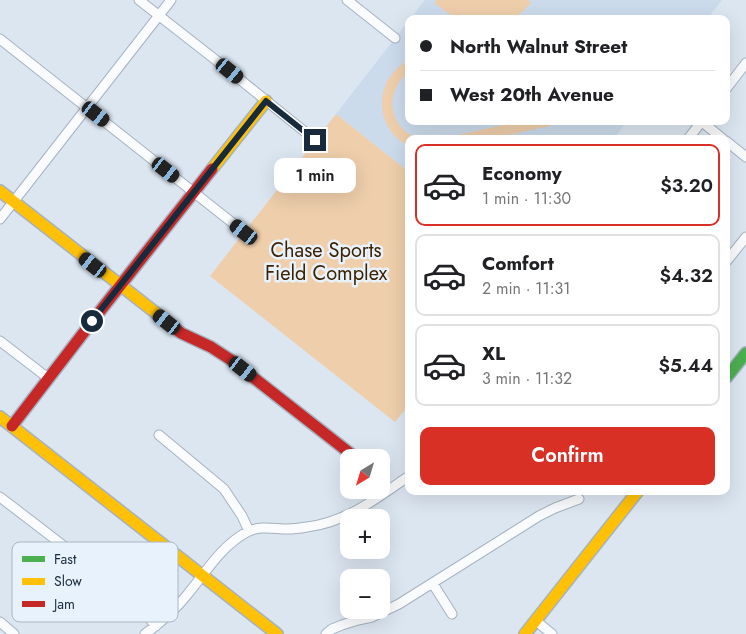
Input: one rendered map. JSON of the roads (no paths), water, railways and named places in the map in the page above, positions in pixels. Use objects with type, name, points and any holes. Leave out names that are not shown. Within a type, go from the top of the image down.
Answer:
[{"type":"street","points":[[139,0],[315,140]]},
{"type":"street","points":[[0,220],[171,0]]},
{"type":"street","points":[[346,0],[395,38]]},
{"type":"street","points":[[0,39],[244,232]]},
{"type":"street","points":[[730,84],[746,63]]},
{"type":"street","points":[[12,426],[266,101]]},
{"type":"street","points":[[706,125],[718,135]]},
{"type":"street","points":[[730,144],[746,157]]},
{"type":"street","points":[[0,191],[181,333],[211,347],[231,360],[345,449]]},
{"type":"street","points":[[730,257],[746,237]]},
{"type":"street","points":[[0,341],[48,378]]},
{"type":"street","points":[[730,373],[746,353]]},
{"type":"street","points":[[0,417],[159,542]]},
{"type":"street","points":[[159,435],[224,489],[242,516],[249,531]]},
{"type":"street","points":[[390,487],[405,478]]},
{"type":"street","points":[[526,634],[635,495]]},
{"type":"street","points":[[0,497],[59,542]]},
{"type":"street","points":[[178,605],[218,554],[234,540],[249,531],[260,527],[288,529],[308,527],[335,521],[360,509],[373,499]]},
{"type":"street","points":[[326,634],[332,629],[372,617],[399,604],[540,516],[579,499]]},
{"type":"street","points":[[178,557],[277,634]]},
{"type":"street","points":[[433,584],[452,614]]},
{"type":"street","points":[[536,621],[552,634]]},
{"type":"street","points":[[0,622],[14,634]]},
{"type":"street","points":[[152,622],[156,626]]},
{"type":"street","points":[[145,634],[160,622]]},
{"type":"park label","name":"Chase Sports Field Complex","points":[[326,262]]}]
